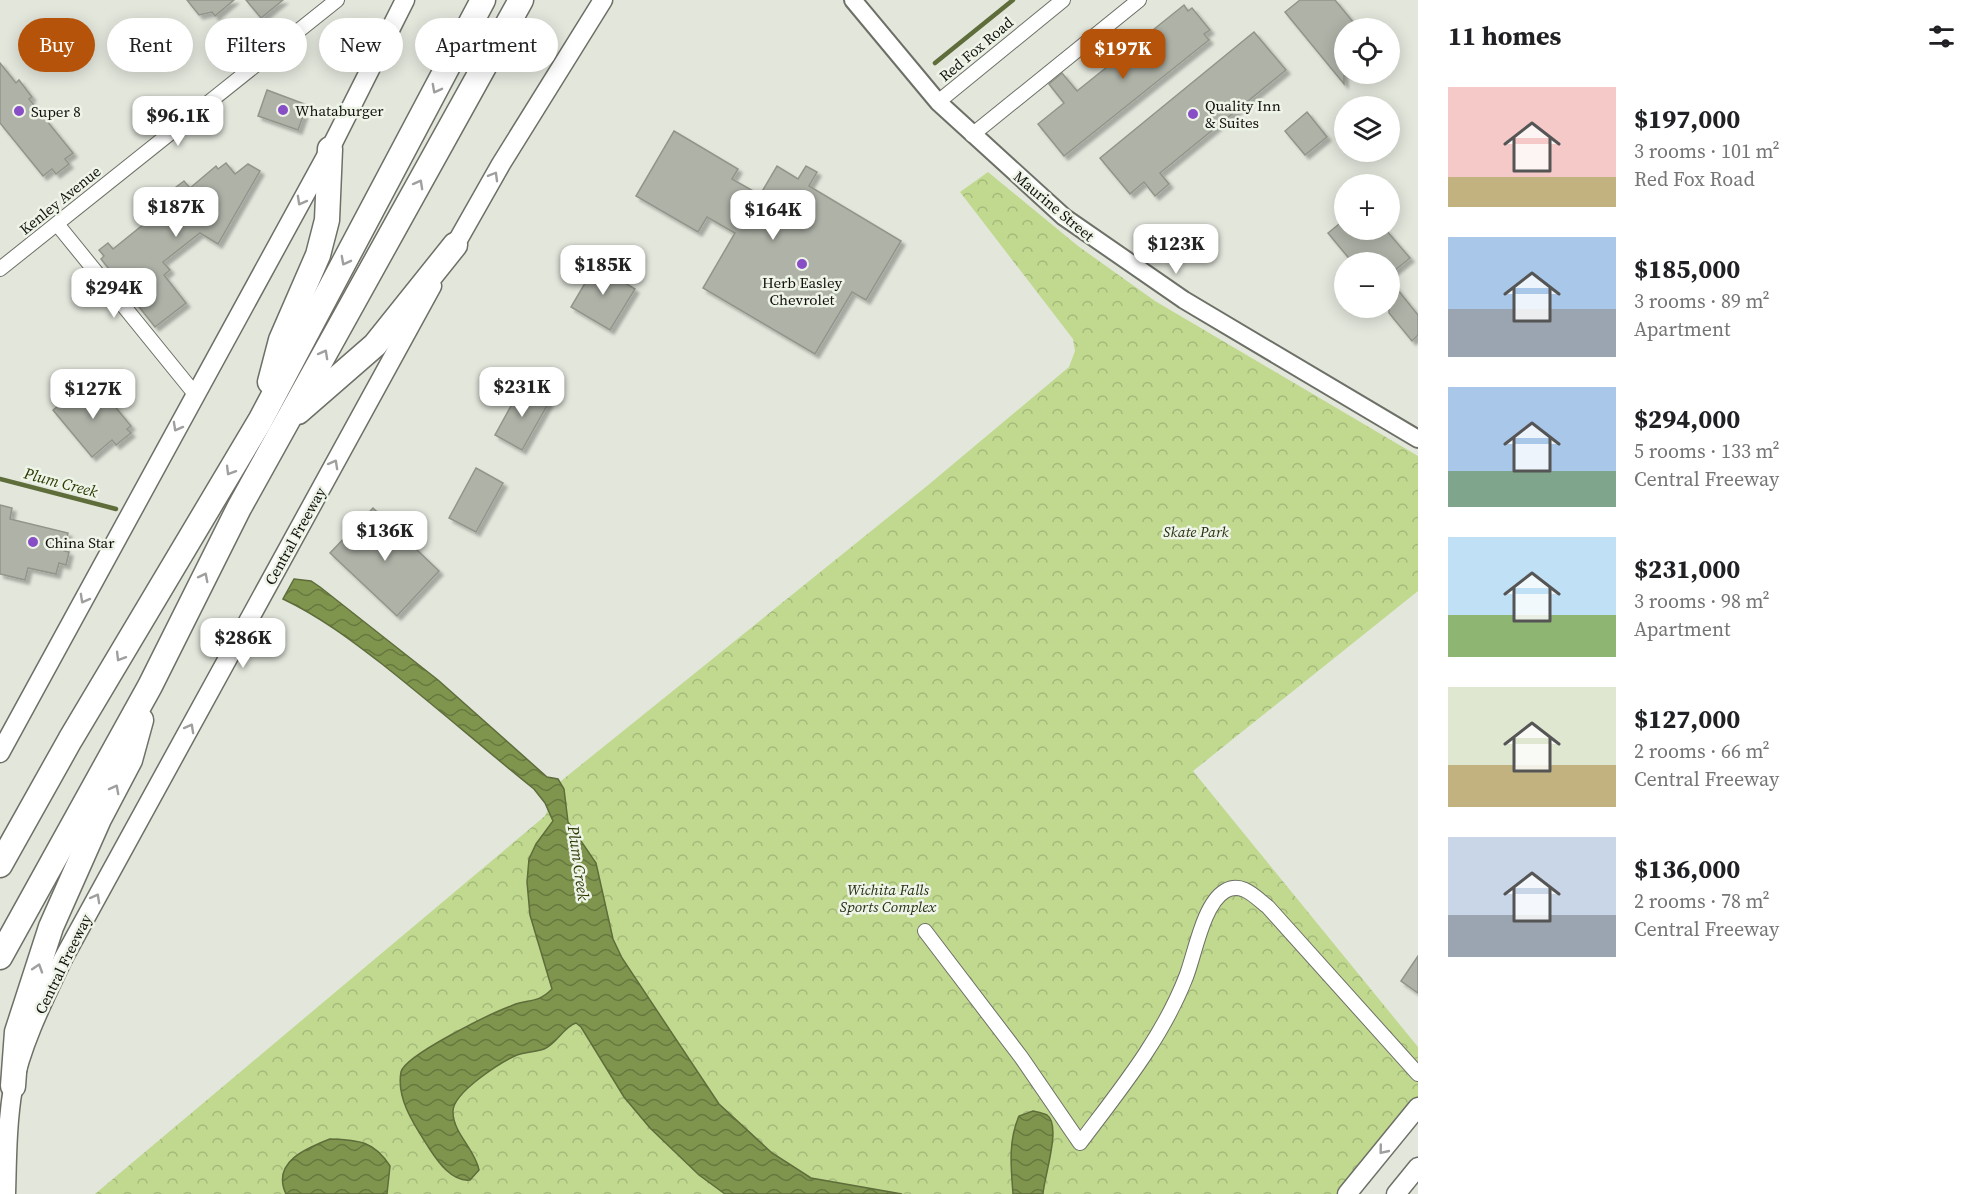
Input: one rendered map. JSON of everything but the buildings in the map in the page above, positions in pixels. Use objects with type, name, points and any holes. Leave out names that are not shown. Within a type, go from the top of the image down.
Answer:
[{"type":"highway","points":[[0,865],[260,421],[483,0]]},
{"type":"highway","points":[[0,957],[150,686],[239,508],[521,0]]},
{"type":"highway","points":[[260,421],[281,340],[318,255],[327,220],[330,149]]},
{"type":"highway","points":[[285,424],[375,345],[455,245]]},
{"type":"highway","points":[[13,1086],[16,1032],[51,927],[99,819],[130,760],[150,686]]},
{"type":"highway","points":[[0,835],[31,809]]},
{"type":"main road","points":[[0,753],[330,149],[405,0]]},
{"type":"main road","name":"Central Freeway","points":[[6,1194],[7,1144],[13,1086],[37,1014],[63,959],[455,245],[501,164],[603,0]]},
{"type":"main road","points":[[1347,1194],[1418,1107]]},
{"type":"main road","points":[[1396,1194],[1418,1167]]},
{"type":"street","name":"Kenley Avenue","points":[[0,269],[337,0]]},
{"type":"street","name":"Maurine Street","points":[[853,0],[938,102],[1064,217],[1139,272],[1418,439]]},
{"type":"street","name":"Red Fox Road","points":[[938,102],[1063,0]]},
{"type":"street","points":[[972,135],[1139,0]]},
{"type":"street","points":[[57,224],[195,394]]},
{"type":"street","points":[[925,931],[1021,1057],[1080,1143],[1133,1072],[1173,1008],[1205,919],[1215,898],[1233,887],[1243,888],[1268,907],[1418,1074]]},
{"type":"green space","name":"Wichita Falls Sports Complex","points":[[988,172],[1078,246],[1155,301],[1418,456],[1418,591],[1193,771],[1418,1047],[1418,1101],[1343,1194],[95,1194],[545,816],[561,781],[927,486],[1069,367],[1075,351],[1073,339],[960,192]]},
{"type":"water","points":[[294,579],[311,581],[320,587],[438,680],[547,777],[558,779],[564,789],[568,822],[596,863],[613,939],[622,958],[719,1104],[772,1153],[811,1178],[902,1194],[725,1194],[699,1175],[650,1128],[624,1097],[581,1027],[576,1023],[567,1028],[549,1047],[517,1055],[500,1064],[460,1096],[453,1112],[454,1120],[479,1170],[470,1180],[463,1180],[446,1170],[429,1148],[408,1112],[401,1092],[401,1072],[417,1056],[450,1035],[501,1010],[541,997],[552,989],[530,915],[527,882],[529,859],[536,844],[553,821],[545,803],[534,789],[421,695],[347,637],[283,599]]},
{"type":"water","points":[[1033,1111],[1047,1115],[1053,1129],[1043,1194],[1013,1194],[1011,1154],[1013,1135],[1019,1116]]},
{"type":"water","points":[[330,1139],[358,1141],[378,1151],[390,1166],[387,1194],[286,1194],[283,1173],[287,1165],[302,1152]]},
{"type":"waterway","points":[[935,63],[1013,0]]},
{"type":"waterway","name":"Plum Creek","points":[[0,479],[116,509]]},
{"type":"place","name":"Whataburger","points":[[283,110]]},
{"type":"place","name":"Super 8","points":[[19,111]]},
{"type":"place","name":"Quality Inn & Suites","points":[[1193,114]]},
{"type":"place","name":"Herb Easley Chevrolet","points":[[802,264]]},
{"type":"place","name":"China Star","points":[[33,542]]},
{"type":"park label","name":"Skate Park","points":[[1196,531]]}]
